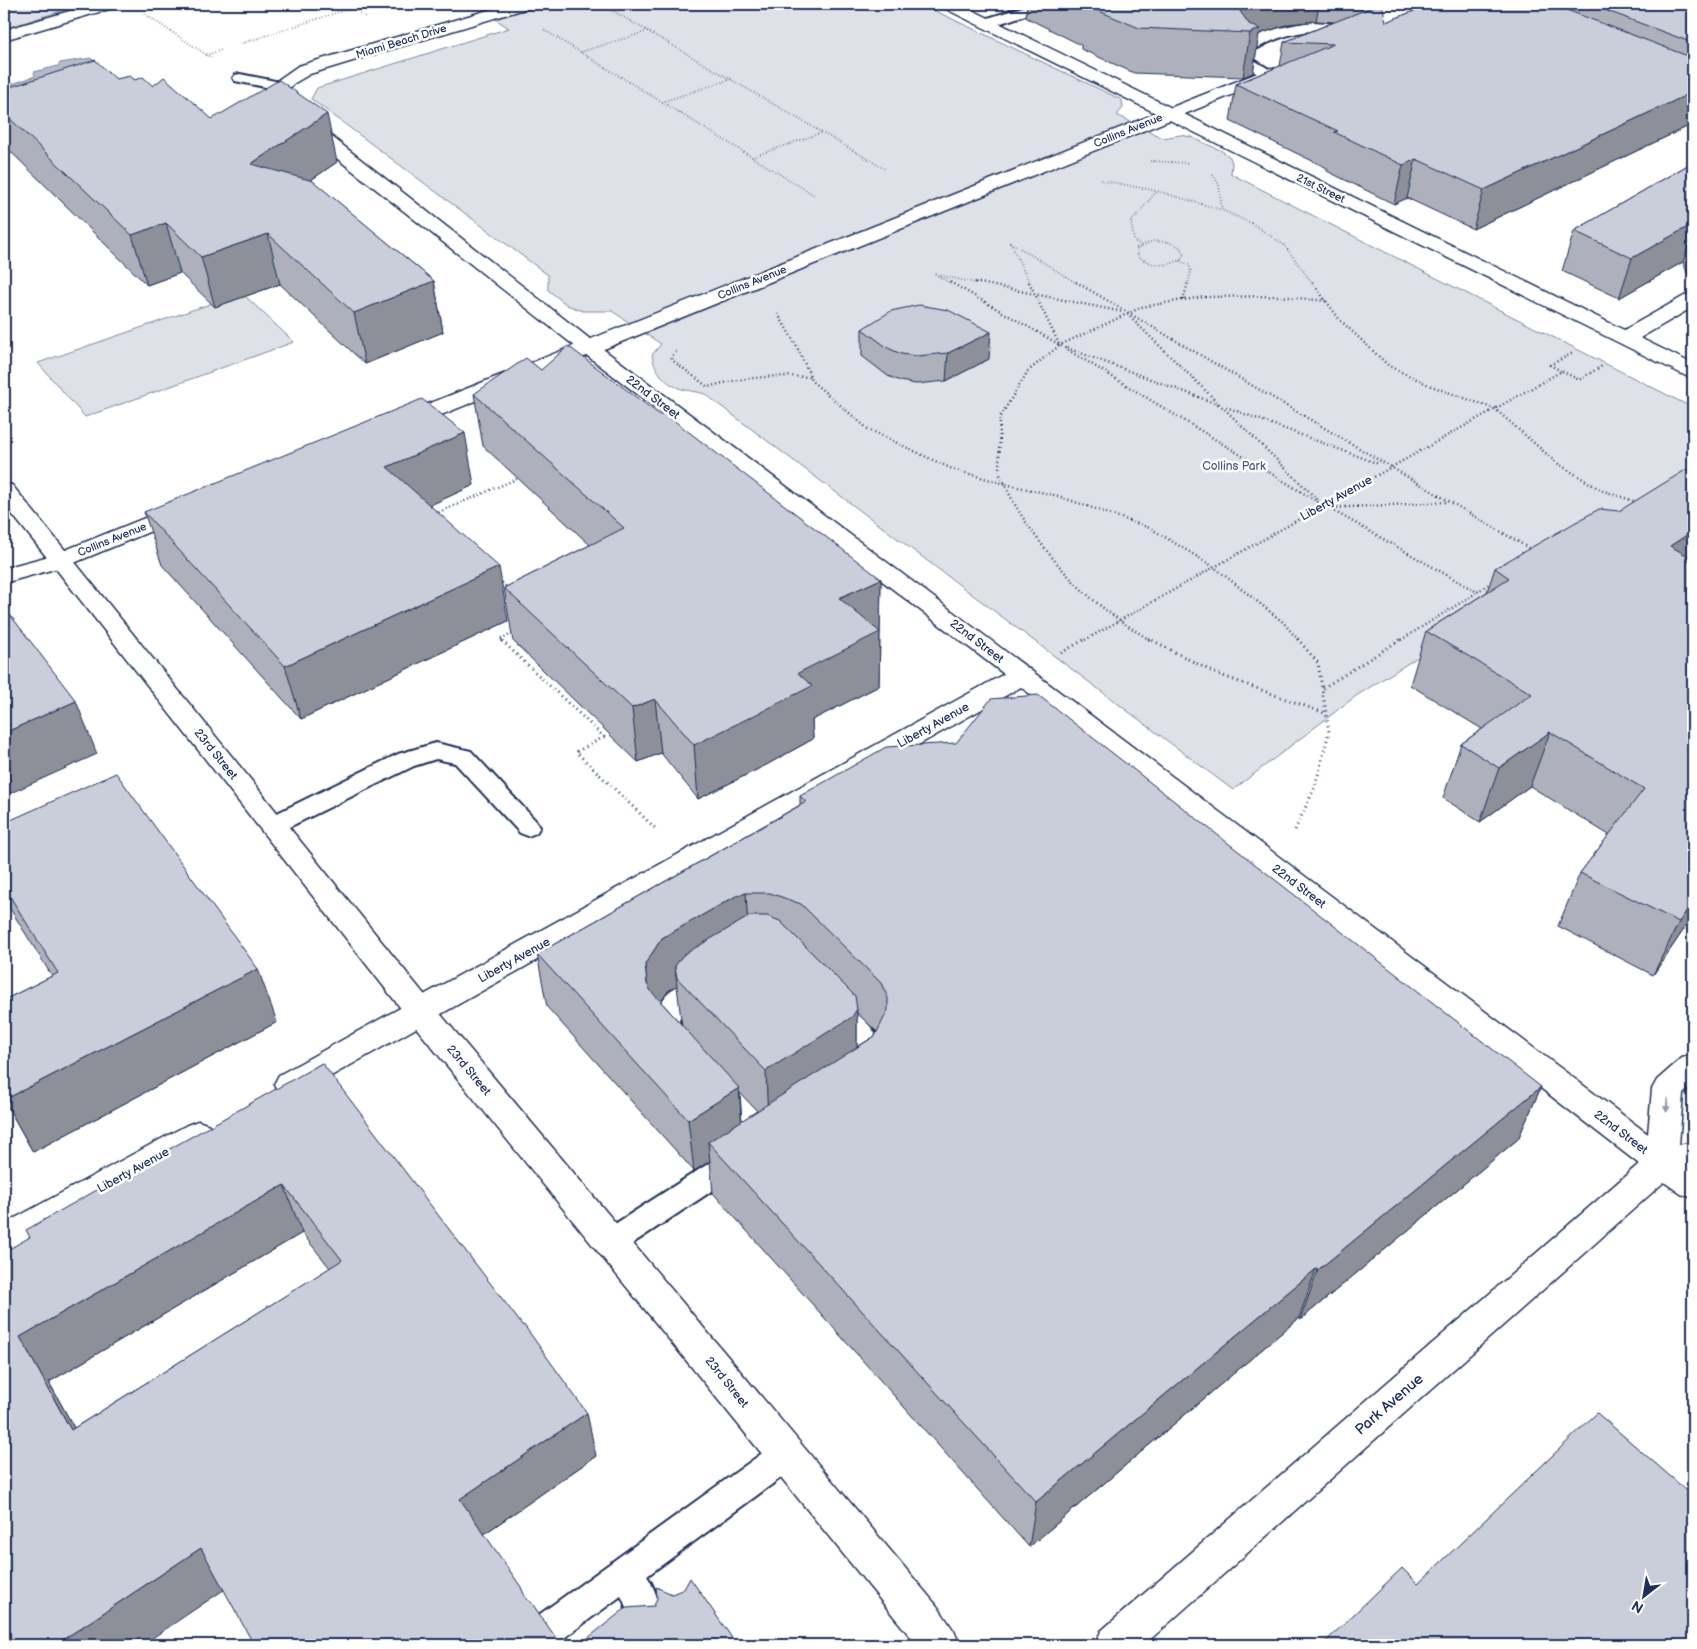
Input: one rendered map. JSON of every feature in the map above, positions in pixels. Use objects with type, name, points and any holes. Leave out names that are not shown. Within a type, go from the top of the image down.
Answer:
[{"type":"street","points":[[4,35],[110,4]]},
{"type":"street","name":"Miami Beach Drive","points":[[280,86],[290,77],[304,70],[525,4]]},
{"type":"street","name":"21st Street","points":[[948,4],[1693,372]]},
{"type":"street","points":[[1339,45],[1370,33]]},
{"type":"street","name":"Collins Avenue","points":[[379,431],[1285,67]]},
{"type":"street","name":"22nd Street","points":[[280,86],[276,95],[283,107],[588,348],[1022,675],[1678,1160],[1693,1184]]},
{"type":"street","points":[[1624,338],[1693,299]]},
{"type":"street","name":"23rd Street","points":[[4,490],[421,1012],[923,1620],[940,1645]]},
{"type":"street","name":"Collins Avenue","points":[[4,576],[61,560],[198,504]]},
{"type":"street","name":"Collins Avenue","points":[[4,593],[61,560]]},
{"type":"street","name":"Liberty Avenue","points":[[270,1094],[421,1012],[1022,675]]},
{"type":"street","points":[[1678,1160],[1668,1089],[1693,1067]]},
{"type":"street","name":"Liberty Avenue","points":[[4,1240],[219,1123]]},
{"type":"street","name":"Park Avenue","points":[[1115,1645],[1678,1160]]},
{"type":"lane","points":[[988,23],[1045,4]]},
{"type":"lane","points":[[1267,74],[1249,64],[1242,56],[1244,51],[1264,40],[1308,26],[1341,27],[1370,33]]},
{"type":"lane","points":[[240,78],[280,86]]},
{"type":"lane","points":[[273,825],[406,760],[436,751],[463,757],[528,827]]},
{"type":"lane","points":[[688,1057],[668,1036],[666,1018],[678,1000],[725,972]]},
{"type":"lane","points":[[821,995],[870,1044],[872,1063],[863,1080],[847,1090]]},
{"type":"lane","points":[[611,1242],[758,1147]]},
{"type":"lane","points":[[552,1626],[633,1585],[786,1455]]},
{"type":"lane","points":[[633,1585],[671,1611]]},
{"type":"lane","points":[[633,1585],[646,1638]]},
{"type":"path","points":[[234,46],[363,4]]},
{"type":"path","points":[[602,4],[885,169]]},
{"type":"path","points":[[137,9],[218,62]]},
{"type":"path","points":[[541,28],[814,195]]},
{"type":"path","points":[[580,52],[648,31]]},
{"type":"path","points":[[206,55],[224,49]]},
{"type":"path","points":[[662,102],[731,79]]},
{"type":"path","points":[[751,158],[822,132]]},
{"type":"path","points":[[1147,161],[1196,163]]},
{"type":"path","points":[[1210,170],[1219,184],[1222,210]]},
{"type":"path","points":[[1094,179],[1157,191],[1222,210],[1253,224],[1284,245],[1340,320],[1389,366],[1431,386],[1495,409],[1556,463],[1601,490],[1638,502]]},
{"type":"path","points":[[1141,245],[1136,252],[1138,256],[1148,262],[1164,265],[1180,261],[1184,255],[1183,251],[1175,244],[1160,241],[1141,245],[1134,241],[1131,222],[1157,191]]},
{"type":"path","points":[[1389,468],[1060,345],[1033,294],[1010,242],[1126,313],[1536,553]]},
{"type":"path","points":[[1180,261],[1189,266],[1191,271],[1183,300]]},
{"type":"path","points":[[1323,505],[1126,313],[935,274],[1060,345],[1323,505],[1328,508],[1477,592]]},
{"type":"path","points":[[1326,301],[1280,296],[1204,297],[1183,300],[1142,307],[1060,345],[1028,371],[1000,417],[999,473],[1012,502],[1049,555],[1082,592],[1120,621],[1193,664],[1269,695],[1327,714]]},
{"type":"path","points":[[778,314],[797,347],[813,382],[868,429],[952,469],[1058,496],[1150,528],[1214,567],[1283,622],[1318,662],[1330,732],[1316,787],[1295,830]]},
{"type":"path","points":[[678,351],[672,356],[672,360],[708,387],[732,379],[775,375],[811,377]]},
{"type":"path","points":[[1576,352],[1550,365],[1579,380],[1603,365]]},
{"type":"path","name":"Liberty Avenue","points":[[1061,653],[1562,371]]},
{"type":"path","points":[[430,516],[529,474]]},
{"type":"path","points":[[1328,508],[1448,502]]},
{"type":"path","points":[[493,574],[514,593]]},
{"type":"path","points":[[1323,688],[1498,578]]},
{"type":"path","points":[[517,631],[500,639],[604,738],[576,752],[656,829]]},
{"type":"green space","points":[[4,4],[83,4],[4,29]]},
{"type":"green space","name":"Collins Park","points":[[546,4],[921,4],[1122,100],[1123,108],[1117,115],[1163,138],[1181,135],[1191,137],[1222,151],[1230,157],[1232,163],[1231,174],[1693,408],[1693,535],[1529,587],[1356,696],[1233,790],[710,397],[703,393],[676,387],[671,384],[658,371],[653,361],[652,355],[661,344],[612,311],[583,311],[567,305],[548,290],[548,275],[311,99],[317,88],[509,28],[495,19]]},
{"type":"green space","points":[[242,293],[294,342],[85,417],[38,363]]},
{"type":"water","points":[[91,58],[104,76],[4,111],[4,87],[35,76],[34,72],[58,66],[60,63]]},
{"type":"building","points":[[1245,4],[1240,11],[1249,24],[1260,29],[1250,33],[1139,28],[1085,5]]},
{"type":"building","points":[[1382,4],[1386,22],[1432,4],[1551,4],[1693,58],[1693,92],[1484,190],[1416,159],[1403,165],[1334,132],[1338,131],[1236,84],[1334,44],[1284,42]]},
{"type":"building","points":[[1589,4],[1693,4],[1693,43]]},
{"type":"building","points":[[95,60],[116,79],[130,76],[135,80],[143,77],[153,86],[164,77],[212,119],[279,80],[327,114],[251,164],[313,181],[434,281],[354,313],[268,234],[201,257],[166,223],[132,235],[4,113],[4,89]]},
{"type":"building","points":[[1693,162],[1693,224],[1632,258],[1574,231]]},
{"type":"building","points":[[919,305],[948,310],[991,332],[948,353],[917,356],[901,354],[888,348],[862,329],[891,311]]},
{"type":"building","points":[[568,346],[660,415],[664,413],[881,579],[839,598],[880,632],[798,673],[812,686],[694,745],[655,699],[632,708],[504,588],[624,528],[474,394],[526,358],[541,370]]},
{"type":"building","points":[[422,399],[465,433],[387,467],[499,567],[285,666],[144,512]]},
{"type":"building","points":[[1687,469],[1693,472],[1693,531],[1670,546],[1688,556],[1685,558],[1693,563],[1693,901],[1679,922],[1580,873],[1644,789],[1550,732],[1499,768],[1461,744],[1532,694],[1426,631],[1509,578],[1495,568],[1599,509],[1619,511]]},
{"type":"building","points":[[4,607],[76,701],[4,733]]},
{"type":"building","points":[[1038,695],[1541,1087],[1318,1270],[1316,1269],[1036,1502],[708,1142],[875,1036],[888,1010],[888,998],[881,983],[801,904],[770,893],[746,893],[736,896],[662,938],[645,964],[647,984],[651,991],[739,1088],[688,1120],[537,954],[806,802],[800,796],[886,747],[956,743],[991,699]]},
{"type":"building","points":[[116,773],[258,969],[4,1100],[4,1000],[58,973],[4,887],[4,823]]},
{"type":"building","points":[[750,916],[767,916],[780,921],[855,996],[857,1009],[852,1017],[766,1071],[677,978],[675,966],[683,955]]},
{"type":"building","points":[[322,1063],[524,1325],[587,1413],[460,1499],[521,1587],[526,1599],[531,1602],[561,1645],[254,1645],[201,1548],[55,1645],[4,1645],[4,1252],[30,1237],[26,1230]],"holes":[[[284,1185],[342,1260],[71,1430],[20,1337]]]},
{"type":"building","points":[[1597,1413],[1693,1496],[1693,1645],[1322,1645],[1402,1568],[1418,1584]]},
{"type":"building","points":[[690,1578],[737,1645],[579,1645],[626,1608],[654,1606],[657,1598],[656,1587],[672,1594],[684,1589]]}]
